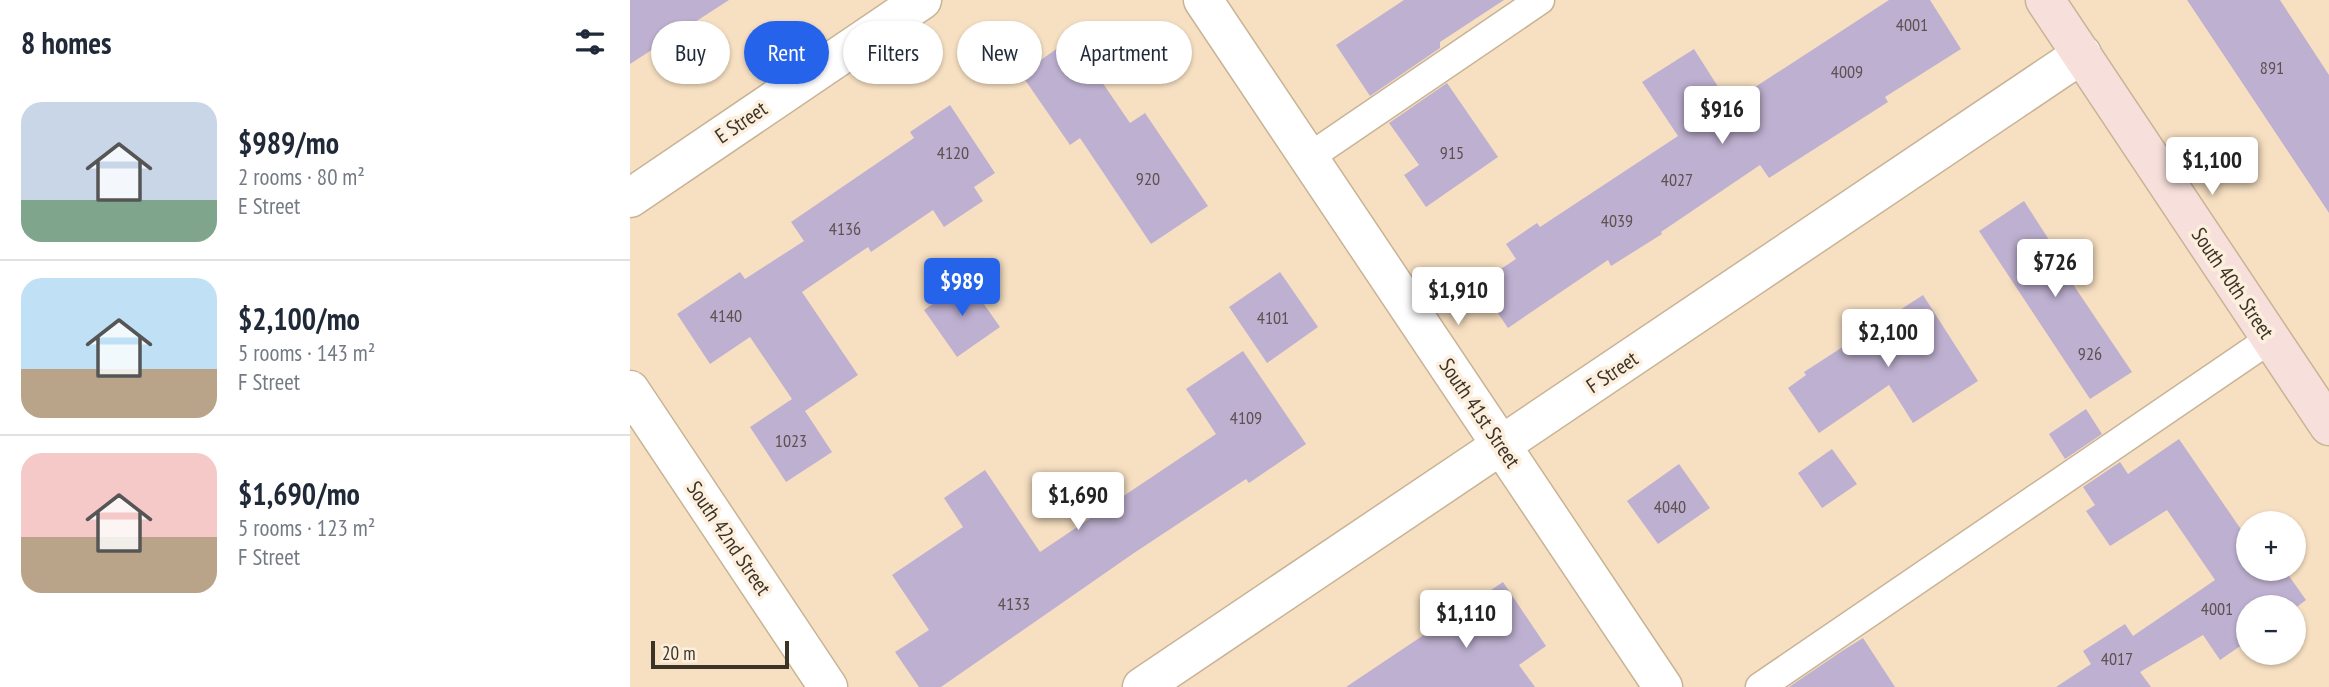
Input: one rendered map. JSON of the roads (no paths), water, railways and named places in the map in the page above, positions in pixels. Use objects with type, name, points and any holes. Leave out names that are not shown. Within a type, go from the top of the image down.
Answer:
[{"type":"main road","name":"South 40th Street","points":[[2045,0],[2329,426]]},
{"type":"street","name":"E Street","points":[[630,198],[922,0]]},
{"type":"street","name":"South 41st Street","points":[[1203,0],[1663,687]]},
{"type":"street","name":"F Street","points":[[1142,687],[2081,54]]},
{"type":"street","name":"South 42nd Street","points":[[630,390],[828,687]]},
{"type":"lane","points":[[1308,158],[1540,0]]},
{"type":"lane","points":[[1760,687],[2270,340]]}]
